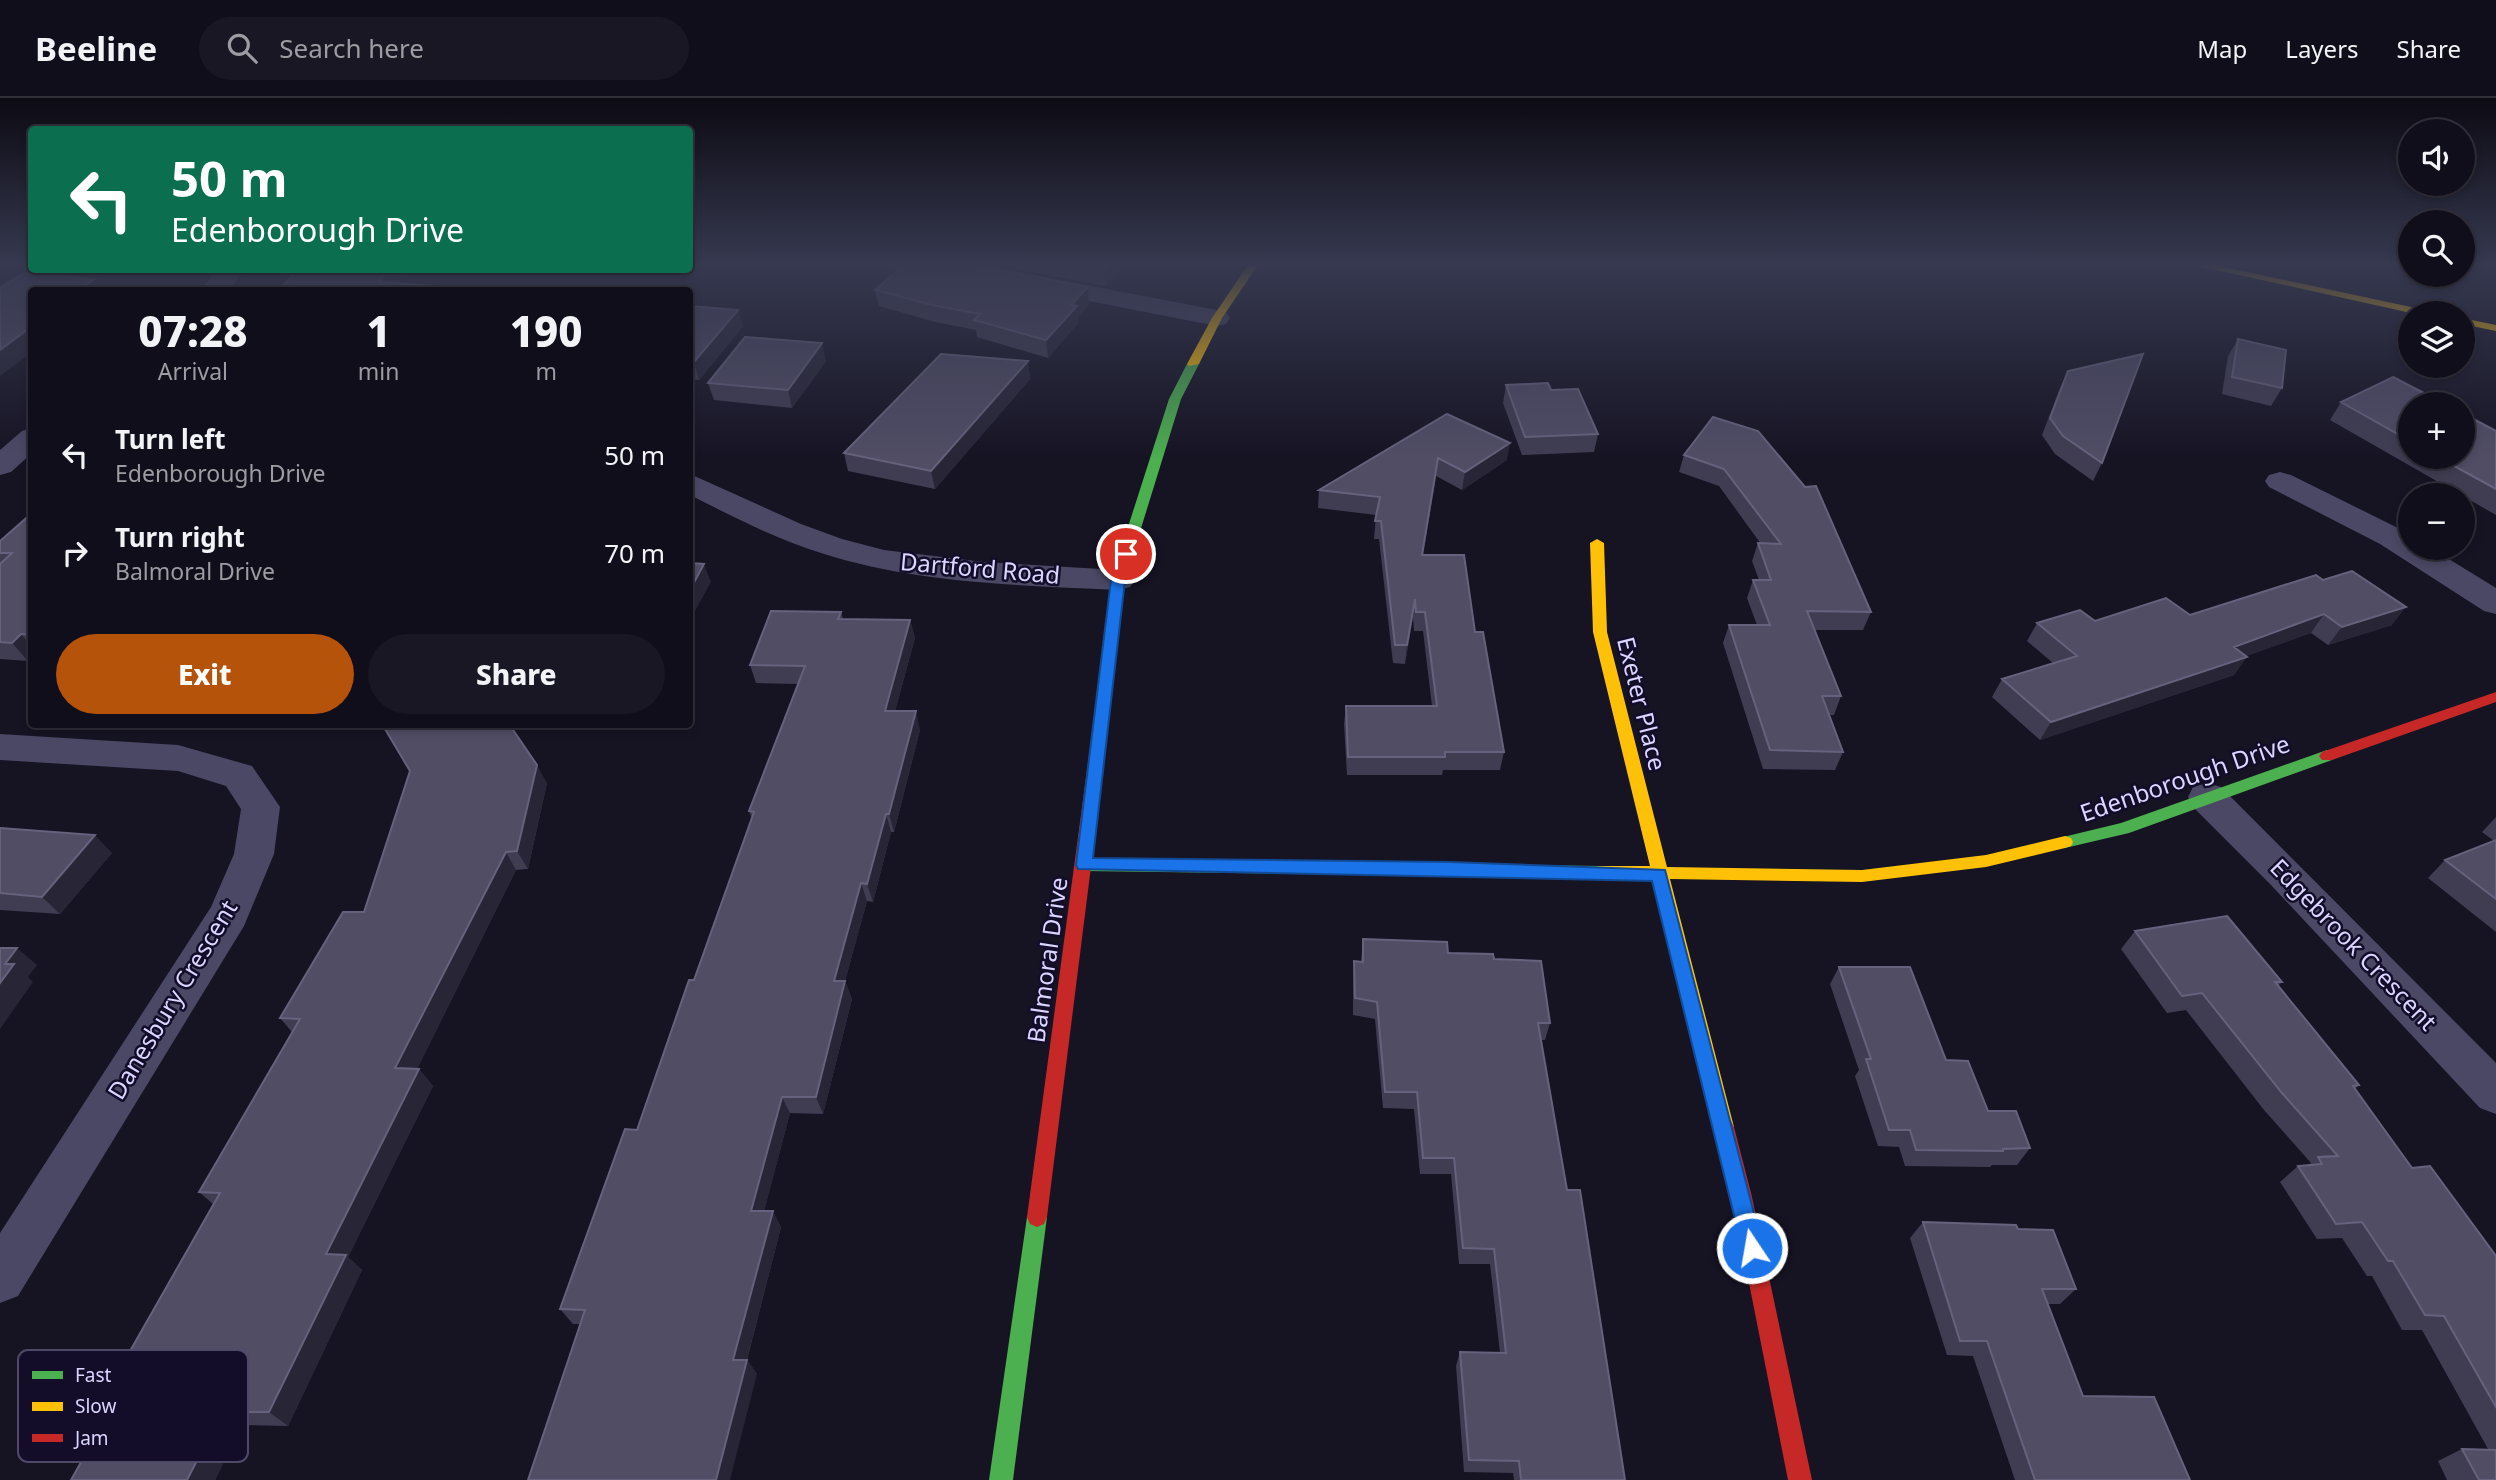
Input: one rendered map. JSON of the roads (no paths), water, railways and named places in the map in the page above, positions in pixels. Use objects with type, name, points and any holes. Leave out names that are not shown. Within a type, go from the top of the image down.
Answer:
[{"type":"street","name":"Balmoral Drive","points":[[1001,1480],[1084,865],[1118,580],[1175,399],[1211,329]]},
{"type":"street","points":[[0,466],[28,441]]},
{"type":"street","points":[[2280,481],[2391,537],[2496,603]]},
{"type":"street","name":"Dartford Road","points":[[693,484],[779,527],[851,552],[924,567],[1118,580]]},
{"type":"street","name":"Exeter Place","points":[[1597,543],[1600,632],[1659,874]]},
{"type":"street","name":"Edenborough Drive","points":[[1084,865],[1449,868],[1862,876],[1986,861],[2123,829],[2496,696]]},
{"type":"street","name":"Danesbury Crescent","points":[[0,747],[178,758],[239,776],[261,807],[254,854],[229,914],[0,1278]]},
{"type":"street","name":"Edgebrook Crescent","points":[[2207,797],[2285,874],[2496,1094]]},
{"type":"street","points":[[1659,874],[1742,1197],[1800,1480]]}]
